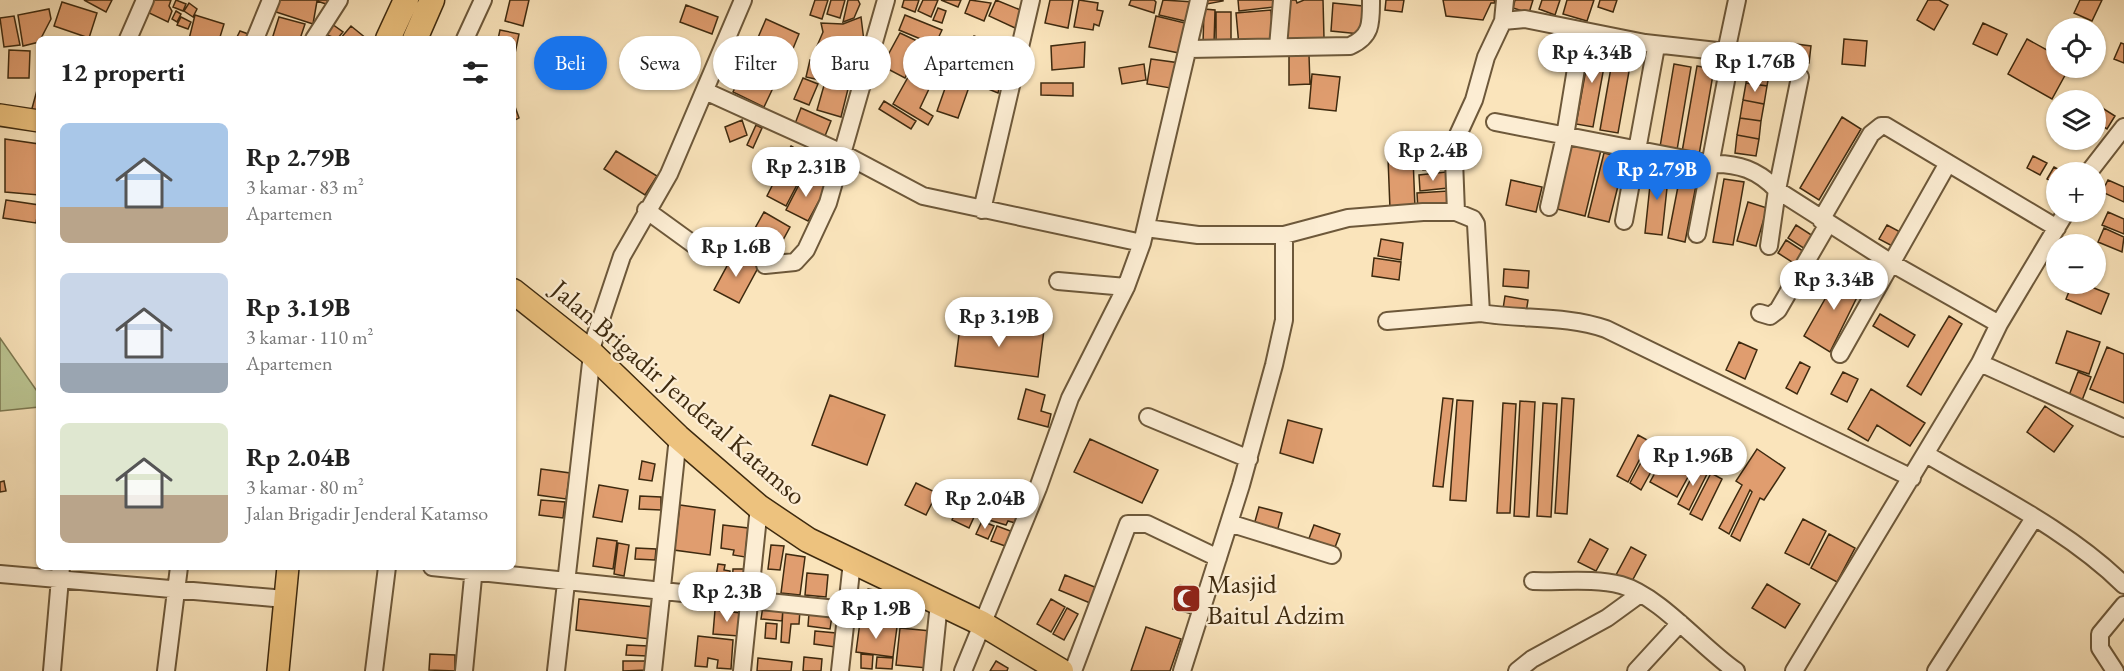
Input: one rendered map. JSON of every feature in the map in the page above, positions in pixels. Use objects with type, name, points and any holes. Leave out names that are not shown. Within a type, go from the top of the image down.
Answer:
[{"type":"highway","points":[[389,36],[406,0]]},
{"type":"highway","points":[[416,36],[432,0]]},
{"type":"highway","name":"Jalan Brigadir Jenderal Katamso","points":[[516,293],[591,353],[678,437],[759,507],[808,540],[981,623],[1061,671]]},
{"type":"main road","points":[[0,115],[36,120]]},
{"type":"main road","points":[[278,671],[288,570]]},
{"type":"street","points":[[129,36],[146,0]]},
{"type":"street","points":[[256,36],[271,0]]},
{"type":"street","points":[[316,36],[339,0]]},
{"type":"street","points":[[466,36],[483,0]]},
{"type":"street","points":[[556,671],[591,353],[622,256],[646,210],[669,174],[743,0]]},
{"type":"street","points":[[765,266],[795,262],[806,250],[828,203],[840,152],[886,0]]},
{"type":"street","points":[[982,210],[1031,0]]},
{"type":"street","points":[[963,671],[1038,488],[1070,398],[1126,287],[1144,236],[1199,0]]},
{"type":"street","points":[[1278,47],[1282,0]]},
{"type":"street","points":[[1189,49],[1350,46],[1359,42],[1370,31],[1371,0]]},
{"type":"street","points":[[1456,212],[1454,159],[1457,137],[1474,100],[1486,57],[1503,21],[1506,0]]},
{"type":"street","points":[[1503,21],[1525,20],[1645,43],[1726,52],[1737,0]]},
{"type":"street","points":[[1549,207],[1565,136],[1581,38]]},
{"type":"street","points":[[1624,221],[1655,52]]},
{"type":"street","points":[[1697,234],[1729,65]]},
{"type":"street","points":[[1769,246],[1776,190],[1800,77]]},
{"type":"street","points":[[705,91],[840,152],[923,196],[982,210],[1144,236],[1284,235],[1348,218],[1456,212],[1473,219],[1476,224],[1481,313]]},
{"type":"street","points":[[1495,122],[1711,164],[1742,166],[1763,176],[1776,190],[1893,264],[2000,324]]},
{"type":"street","points":[[1760,314],[1770,315],[1778,310],[1871,134],[1881,126],[1895,130],[2057,228]]},
{"type":"street","points":[[2097,162],[2124,127]]},
{"type":"street","points":[[1840,354],[1893,264],[1948,163]]},
{"type":"street","points":[[646,210],[697,247]]},
{"type":"street","points":[[1794,671],[1912,478],[2061,222]]},
{"type":"street","points":[[1182,671],[1249,459],[1284,320],[1284,235]]},
{"type":"street","points":[[1058,281],[1126,287]]},
{"type":"street","points":[[1387,321],[1481,313],[1506,317],[1587,322],[1606,329],[1912,478]]},
{"type":"street","points":[[1980,363],[2124,428]]},
{"type":"street","points":[[1148,417],[1249,459]]},
{"type":"street","points":[[653,671],[678,437]]},
{"type":"street","points":[[1926,454],[2034,518],[2107,569],[2124,585]]},
{"type":"street","points":[[742,671],[759,507]]},
{"type":"street","points":[[1936,671],[2034,518]]},
{"type":"street","points":[[1229,523],[1332,555]]},
{"type":"street","points":[[1073,671],[1128,524],[1147,524],[1218,558]]},
{"type":"street","points":[[840,671],[852,562]]},
{"type":"street","points":[[166,671],[179,570]]},
{"type":"street","points":[[374,671],[387,570]]},
{"type":"street","points":[[464,671],[474,570]]},
{"type":"street","points":[[482,570],[565,581],[749,598],[846,610]]},
{"type":"street","points":[[52,671],[61,573]]},
{"type":"street","points":[[0,574],[61,573],[176,591],[285,599]]},
{"type":"street","points":[[1533,581],[1612,584],[1640,594],[1680,623],[1714,665],[1736,671]]},
{"type":"street","points":[[1517,671],[1532,659],[1607,618],[1640,594]]},
{"type":"street","points":[[932,671],[939,603]]},
{"type":"street","points":[[2115,671],[2100,648],[2100,634],[2124,605]]},
{"type":"street","points":[[1636,671],[1680,623]]},
{"type":"green space","points":[[0,338],[36,390],[36,407],[0,411]]},
{"type":"building","points":[[84,0],[112,0],[106,12]]},
{"type":"building","points":[[150,0],[171,0],[169,6],[172,11],[168,22],[145,11]]},
{"type":"building","points":[[176,0],[186,4],[183,11],[173,7]]},
{"type":"building","points":[[277,0],[334,0],[332,6],[317,1],[313,24],[273,11]]},
{"type":"building","points":[[510,0],[529,0],[523,26],[505,21]]},
{"type":"building","points":[[815,0],[828,0],[822,19],[810,15]]},
{"type":"building","points":[[831,0],[845,0],[840,18],[827,14]]},
{"type":"building","points":[[848,0],[858,0],[860,4],[854,18],[843,22]]},
{"type":"building","points":[[904,0],[919,0],[915,12],[902,7]]},
{"type":"building","points":[[923,0],[938,0],[931,17],[918,11]]},
{"type":"building","points":[[941,0],[961,0],[958,7]]},
{"type":"building","points":[[970,0],[991,3],[984,21],[965,13]]},
{"type":"building","points":[[996,0],[1023,11],[1015,28],[989,16]]},
{"type":"building","points":[[1050,0],[1073,0],[1068,28],[1045,23]]},
{"type":"building","points":[[1079,0],[1098,3],[1097,10],[1103,11],[1099,26],[1094,24],[1093,30],[1074,27]]},
{"type":"building","points":[[1131,0],[1154,0],[1156,2],[1154,13],[1129,5]]},
{"type":"building","points":[[1163,0],[1194,2],[1189,22],[1159,15]]},
{"type":"building","points":[[1206,0],[1223,0],[1223,1],[1207,4]]},
{"type":"building","points":[[1238,0],[1273,0],[1274,7],[1239,11]]},
{"type":"building","points":[[1283,0],[1296,0],[1297,3],[1304,0],[1323,0],[1324,38],[1284,42]]},
{"type":"building","points":[[1386,0],[1404,0],[1402,12],[1385,10]]},
{"type":"building","points":[[1443,0],[1494,0],[1495,3],[1491,3],[1483,20],[1446,16]]},
{"type":"building","points":[[1515,0],[1533,0],[1529,13],[1513,8]]},
{"type":"building","points":[[1542,0],[1560,0],[1555,15],[1539,9]]},
{"type":"building","points":[[1567,0],[1594,0],[1587,21],[1563,14]]},
{"type":"building","points":[[1600,0],[1617,0],[1613,12],[1598,7]]},
{"type":"building","points":[[1928,0],[1939,0],[1948,5],[1934,30],[1917,20]]},
{"type":"building","points":[[2080,0],[2102,0],[2093,18],[2085,18],[2074,13]]},
{"type":"building","points":[[62,2],[97,13],[90,36],[54,26]]},
{"type":"building","points":[[189,3],[197,9],[193,17],[184,11]]},
{"type":"building","points":[[1333,3],[1363,6],[1360,34],[1331,31]]},
{"type":"building","points":[[686,5],[718,17],[712,34],[680,22]]},
{"type":"building","points":[[938,8],[946,11],[942,23],[933,20]]},
{"type":"building","points":[[49,9],[51,19],[42,36],[36,36],[36,43],[23,46],[18,15]]},
{"type":"building","points":[[1204,9],[1215,10],[1214,44],[1203,44]]},
{"type":"building","points":[[1271,10],[1273,43],[1239,46],[1236,13]]},
{"type":"building","points":[[176,11],[181,14],[177,22],[172,19]]},
{"type":"building","points":[[1216,12],[1231,12],[1231,44],[1216,44]]},
{"type":"building","points":[[195,15],[224,24],[220,36],[190,36]]},
{"type":"building","points":[[905,15],[942,30],[939,36],[913,36],[899,30]]},
{"type":"building","points":[[14,16],[20,45],[4,47],[0,18]]},
{"type":"building","points":[[1156,16],[1189,24],[1184,54],[1149,47]]},
{"type":"building","points":[[181,17],[191,22],[188,29],[177,25]]},
{"type":"building","points":[[279,17],[305,24],[301,36],[273,36]]},
{"type":"building","points":[[861,17],[863,36],[821,36],[823,32],[821,23],[843,24]]},
{"type":"building","points":[[766,19],[799,34],[798,36],[759,36]]},
{"type":"building","points":[[1983,23],[2007,34],[1997,55],[1973,44]]},
{"type":"building","points":[[332,24],[343,32],[340,36],[325,34]]},
{"type":"building","points":[[351,26],[363,36],[343,36]]},
{"type":"building","points":[[500,30],[519,34],[516,48],[516,36],[499,36]]},
{"type":"building","points":[[240,31],[251,35],[250,36],[238,36]]},
{"type":"building","points":[[900,33],[906,36],[903,36],[903,77],[891,71],[891,50]]},
{"type":"building","points":[[1844,39],[1867,41],[1865,66],[1842,64]]},
{"type":"building","points":[[2027,39],[2046,49],[2046,78],[2064,78],[2057,90],[2046,90],[2046,96],[2008,74]]},
{"type":"building","points":[[1085,42],[1084,67],[1052,70],[1051,46]]},
{"type":"building","points":[[1591,42],[1608,45],[1593,127],[1576,124]]},
{"type":"building","points":[[1788,43],[1811,46],[1809,63],[1785,60]]},
{"type":"building","points":[[2121,43],[2124,44],[2124,63],[2114,59]]},
{"type":"building","points":[[1615,45],[1633,49],[1618,133],[1600,130]]},
{"type":"building","points":[[9,50],[30,51],[29,78],[8,78]]},
{"type":"building","points":[[1289,55],[1309,55],[1310,84],[1289,85]]},
{"type":"building","points":[[1151,59],[1180,63],[1176,89],[1147,84]]},
{"type":"building","points":[[810,60],[810,78],[806,77]]},
{"type":"building","points":[[1144,64],[1146,80],[1122,84],[1119,68]]},
{"type":"building","points":[[1674,64],[1691,67],[1677,150],[1660,147]]},
{"type":"building","points":[[1748,65],[1770,69],[1767,86],[1746,83]]},
{"type":"building","points":[[1697,66],[1714,69],[1699,155],[1682,152]]},
{"type":"building","points":[[1312,74],[1340,77],[1336,111],[1309,108]]},
{"type":"building","points":[[803,78],[810,81],[810,90],[815,90],[809,105],[794,99]]},
{"type":"building","points":[[1041,83],[1073,83],[1073,96],[1041,95]]},
{"type":"building","points":[[1746,83],[1767,86],[1764,104],[1743,100]]},
{"type":"building","points":[[903,86],[903,90],[928,90],[920,108],[933,116],[928,125],[893,104]]},
{"type":"building","points":[[734,90],[772,90],[764,107],[733,92]]},
{"type":"building","points":[[823,90],[848,90],[841,117],[817,110]]},
{"type":"building","points":[[944,90],[968,90],[958,118],[937,111]]},
{"type":"building","points":[[36,94],[36,113],[31,112]]},
{"type":"building","points":[[1743,100],[1764,104],[1761,121],[1740,118]]},
{"type":"building","points":[[884,101],[916,121],[911,129],[879,109]]},
{"type":"building","points":[[801,108],[831,121],[823,141],[793,129]]},
{"type":"building","points":[[2106,110],[2115,116],[2106,128]]},
{"type":"building","points":[[1842,117],[1861,129],[1819,200],[1800,188]]},
{"type":"building","points":[[1740,118],[1761,121],[1759,139],[1737,135]]},
{"type":"building","points":[[742,120],[747,135],[730,142],[725,127]]},
{"type":"building","points":[[756,125],[762,128],[753,148],[747,145]]},
{"type":"building","points":[[1737,135],[1759,139],[1756,156],[1735,153]]},
{"type":"building","points":[[5,139],[36,144],[36,195],[5,192]]},
{"type":"building","points":[[1572,143],[1601,150],[1585,216],[1557,209]]},
{"type":"building","points":[[791,146],[813,159],[805,173],[783,161]]},
{"type":"building","points":[[1443,148],[1445,168],[1423,170],[1421,150]]},
{"type":"building","points":[[616,151],[657,176],[645,195],[604,169]]},
{"type":"building","points":[[1604,153],[1625,158],[1609,222],[1588,217]]},
{"type":"building","points":[[2033,156],[2046,162],[2040,175],[2027,168]]},
{"type":"building","points":[[1413,157],[1415,208],[1390,209],[1388,158]]},
{"type":"building","points":[[782,166],[801,177],[786,206],[767,196]]},
{"type":"building","points":[[1652,166],[1669,169],[1662,235],[1645,233]]},
{"type":"building","points":[[1681,171],[1698,175],[1685,242],[1668,238]]},
{"type":"building","points":[[1446,172],[1448,188],[1420,191],[1419,175]]},
{"type":"building","points":[[804,175],[827,186],[808,221],[786,210]]},
{"type":"building","points":[[1724,179],[1744,182],[1733,245],[1713,242]]},
{"type":"building","points":[[1511,180],[1542,187],[1536,212],[1506,205]]},
{"type":"building","points":[[2108,180],[2124,187],[2124,202],[2106,194]]},
{"type":"building","points":[[1448,191],[1449,209],[1418,211],[1417,193]]},
{"type":"building","points":[[6,200],[36,205],[36,223],[3,218]]},
{"type":"building","points":[[1748,202],[1767,208],[1756,246],[1737,241]]},
{"type":"building","points":[[764,212],[790,227],[776,253],[749,239]]},
{"type":"building","points":[[2108,212],[2124,219],[2124,234],[2102,225],[2106,222]]},
{"type":"building","points":[[1796,225],[1813,236],[1805,249],[1788,238]]},
{"type":"building","points":[[1887,225],[1904,234],[1896,248],[1879,239]]},
{"type":"building","points":[[2104,228],[2124,237],[2122,252],[2106,245],[2106,234],[2101,234]]},
{"type":"building","points":[[1381,239],[1403,243],[1401,260],[1378,256]]},
{"type":"building","points":[[1786,240],[1803,251],[1795,264],[1778,253]]},
{"type":"building","points":[[734,253],[759,266],[739,303],[714,290]]},
{"type":"building","points":[[1374,258],[1401,262],[1399,280],[1372,276]]},
{"type":"building","points":[[1504,269],[1529,271],[1528,288],[1503,286]]},
{"type":"building","points":[[1841,271],[1864,283],[1830,352],[1804,336]]},
{"type":"building","points":[[2068,294],[2109,294],[2101,314],[2066,299]]},
{"type":"building","points":[[1505,296],[1528,300],[1526,313],[1503,309]]},
{"type":"building","points":[[1880,314],[1915,335],[1908,347],[1873,326]]},
{"type":"building","points":[[1949,316],[1962,324],[1921,395],[1907,386]]},
{"type":"building","points":[[961,319],[1044,330],[1038,377],[955,366]]},
{"type":"building","points":[[2067,331],[2100,342],[2089,374],[2056,363]]},
{"type":"building","points":[[1739,342],[1757,350],[1745,379],[1726,370]]},
{"type":"building","points":[[2107,347],[2124,354],[2124,403],[2090,389]]},
{"type":"building","points":[[1800,362],[1810,367],[1797,394],[1786,388]]},
{"type":"building","points":[[1843,372],[1858,379],[1847,402],[1831,394]]},
{"type":"building","points":[[2078,372],[2091,377],[2081,403],[2068,398]]},
{"type":"building","points":[[1026,389],[1045,395],[1041,411],[1051,414],[1048,427],[1018,419]]},
{"type":"building","points":[[1871,389],[1925,423],[1910,446],[1877,425],[1868,441],[1848,429]]},
{"type":"building","points":[[830,395],[885,415],[867,465],[812,445]]},
{"type":"building","points":[[1443,398],[1453,399],[1443,487],[1433,486]]},
{"type":"building","points":[[1562,398],[1574,399],[1567,514],[1555,513]]},
{"type":"building","points":[[1457,400],[1473,401],[1466,501],[1450,500]]},
{"type":"building","points":[[1520,401],[1535,402],[1529,517],[1514,516]]},
{"type":"building","points":[[1503,403],[1516,404],[1510,513],[1497,513]]},
{"type":"building","points":[[1543,403],[1557,404],[1551,517],[1537,516]]},
{"type":"building","points":[[2045,406],[2073,426],[2054,452],[2027,432]]},
{"type":"building","points":[[1288,420],[1322,429],[1313,463],[1280,453]]},
{"type":"building","points":[[1638,435],[1649,441],[1628,482],[1617,476]]},
{"type":"building","points":[[1090,439],[1158,470],[1142,503],[1074,472]]},
{"type":"building","points":[[1652,442],[1664,448],[1641,490],[1630,483]]},
{"type":"building","points":[[1757,449],[1785,468],[1764,500],[1760,498],[1740,541],[1731,536],[1752,492],[1750,490],[1729,534],[1719,528],[1742,485],[1736,481]]},
{"type":"building","points":[[1667,451],[1694,466],[1677,497],[1650,482]]},
{"type":"building","points":[[642,461],[655,464],[652,481],[639,479]]},
{"type":"building","points":[[1698,465],[1709,470],[1689,510],[1678,504]]},
{"type":"building","points":[[541,469],[570,473],[566,499],[538,495]]},
{"type":"building","points":[[1711,473],[1722,479],[1702,520],[1690,514]]},
{"type":"building","points":[[4,481],[6,491],[0,492],[0,482]]},
{"type":"building","points":[[916,483],[937,493],[926,515],[905,505]]},
{"type":"building","points":[[964,484],[984,491],[980,500],[960,493]]},
{"type":"building","points":[[599,485],[628,490],[622,522],[593,517]]},
{"type":"building","points":[[991,492],[1015,499],[1012,506],[1023,510],[1019,524],[1008,521],[1006,525],[982,518]]},
{"type":"building","points":[[640,496],[661,497],[661,510],[639,509]]},
{"type":"building","points":[[541,500],[565,502],[563,518],[539,515]]},
{"type":"building","points":[[680,505],[715,510],[710,555],[674,550]]},
{"type":"building","points":[[1259,507],[1282,513],[1277,532],[1254,525]]},
{"type":"building","points":[[957,509],[974,517],[969,528],[952,520]]},
{"type":"building","points":[[1803,519],[1826,531],[1809,565],[1785,553]]},
{"type":"building","points":[[982,521],[994,526],[988,539],[976,534]]},
{"type":"building","points":[[723,525],[748,528],[745,557],[733,555],[734,550],[721,548]]},
{"type":"building","points":[[1314,525],[1340,534],[1334,550],[1308,541]]},
{"type":"building","points":[[997,526],[1013,532],[1008,547],[991,541]]},
{"type":"building","points":[[1829,534],[1855,548],[1837,582],[1811,568]]},
{"type":"building","points":[[597,538],[617,541],[613,569],[593,566]]},
{"type":"building","points":[[1590,539],[1608,549],[1596,571],[1578,562]]},
{"type":"building","points":[[618,543],[629,545],[624,576],[614,574]]},
{"type":"building","points":[[771,545],[784,546],[780,570],[768,569]]},
{"type":"building","points":[[1631,547],[1646,555],[1631,583],[1616,575]]},
{"type":"building","points":[[636,548],[656,549],[655,560],[635,559]]},
{"type":"building","points":[[786,554],[805,557],[800,595],[781,593]]},
{"type":"building","points":[[718,564],[725,565],[724,570],[730,571],[728,585],[715,583]]},
{"type":"building","points":[[733,569],[746,569],[745,587],[732,586]]},
{"type":"building","points":[[807,573],[828,575],[826,597],[805,595]]},
{"type":"building","points":[[1065,575],[1097,588],[1090,603],[1059,590]]},
{"type":"building","points":[[1767,584],[1800,604],[1785,628],[1752,608]]},
{"type":"building","name":"Masjid Baitul Adzim","points":[[1180,585],[1199,590],[1193,614],[1173,609]]},
{"type":"building","points":[[868,589],[880,591],[879,608],[862,606]]},
{"type":"building","points":[[579,599],[654,607],[650,639],[576,630]]},
{"type":"building","points":[[1051,599],[1065,607],[1051,632],[1037,624]]},
{"type":"building","points":[[763,606],[783,608],[782,621],[761,619]]},
{"type":"building","points":[[783,608],[800,610],[799,624],[791,624],[789,643],[781,642]]},
{"type":"building","points":[[1067,608],[1078,614],[1064,640],[1053,634]]},
{"type":"building","points":[[715,610],[741,613],[739,636],[713,634]]},
{"type":"building","points":[[809,613],[832,616],[830,629],[808,626]]},
{"type":"building","points":[[860,622],[897,627],[893,657],[856,652]]},
{"type":"building","points":[[766,623],[777,624],[776,639],[765,638]]},
{"type":"building","points":[[1146,627],[1181,639],[1170,671],[1131,671]]},
{"type":"building","points":[[900,628],[931,631],[927,668],[896,665]]},
{"type":"building","points":[[815,631],[836,633],[835,647],[814,644]]},
{"type":"building","points":[[698,636],[733,640],[731,669],[717,668],[718,660],[708,658],[707,667],[695,666]]},
{"type":"building","points":[[627,645],[648,646],[647,656],[626,655]]},
{"type":"building","points":[[430,654],[455,655],[455,671],[429,670]]},
{"type":"building","points":[[861,654],[873,655],[872,669],[861,668]]},
{"type":"building","points":[[804,657],[822,659],[821,671],[803,671]]},
{"type":"building","points":[[877,657],[893,658],[892,669],[876,668]]},
{"type":"building","points":[[758,658],[792,662],[791,671],[757,671]]},
{"type":"building","points":[[623,661],[647,661],[647,670],[623,671]]},
{"type":"building","points":[[996,661],[1008,668],[1007,671],[990,671]]},
{"type":"place","name":"Masjid Baitul Adzim","points":[[1186,599]]}]
